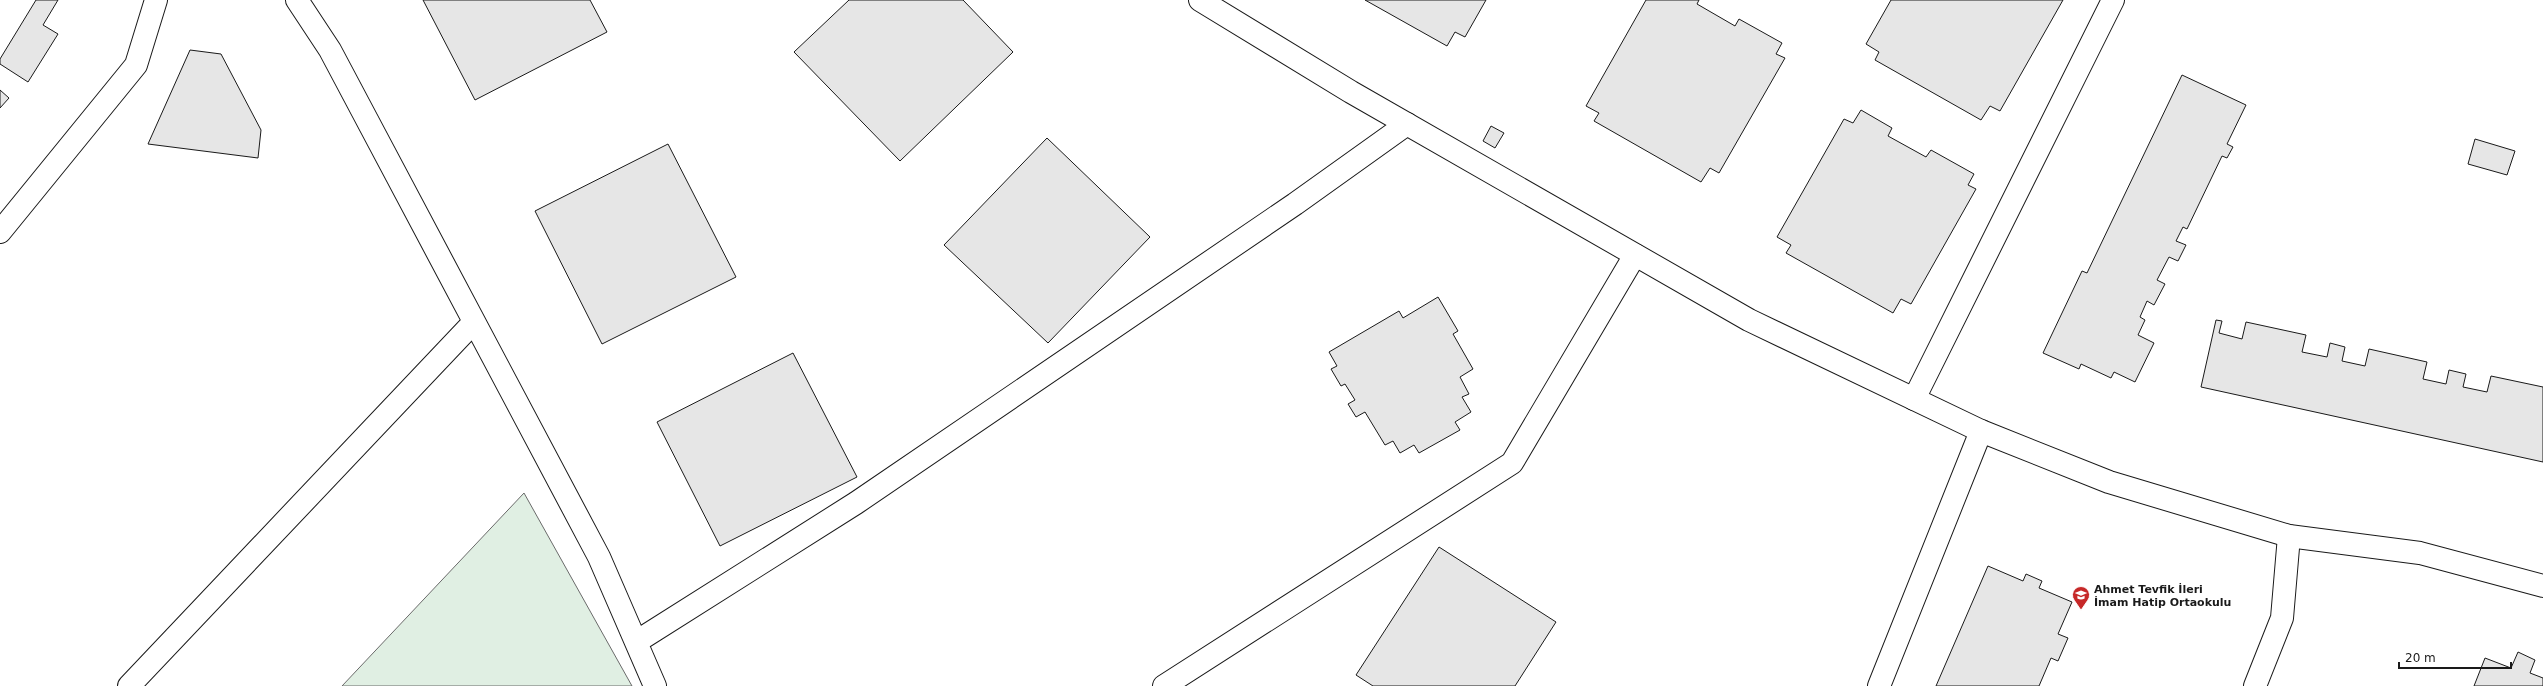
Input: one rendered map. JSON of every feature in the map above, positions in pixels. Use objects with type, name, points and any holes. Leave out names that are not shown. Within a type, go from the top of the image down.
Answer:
[{"type":"street","points":[[0,232],[136,65],[156,0]]},
{"type":"street","points":[[297,0],[330,50],[599,557],[655,686]]},
{"type":"street","points":[[1200,0],[1407,124],[1749,320],[1981,431],[2109,482],[2289,536],[2420,553],[2543,586]]},
{"type":"street","points":[[1914,399],[2113,0]]},
{"type":"street","points":[[636,642],[856,503],[1295,204],[1407,124]]},
{"type":"street","points":[[1164,686],[1512,463],[1635,255]]},
{"type":"street","points":[[129,686],[474,322]]},
{"type":"street","points":[[1879,686],[1981,431]]},
{"type":"street","points":[[2255,686],[2282,618],[2289,536]]},
{"type":"green space","points":[[524,493],[632,686],[342,686]]},
{"type":"building","points":[[36,0],[58,0],[43,25],[58,34],[28,82],[0,64],[0,59]]},
{"type":"building","points":[[423,0],[590,0],[607,32],[475,100]]},
{"type":"building","points":[[849,0],[963,0],[1013,52],[900,161],[794,52]]},
{"type":"building","points":[[1365,0],[1486,0],[1465,37],[1455,32],[1447,46]]},
{"type":"building","points":[[1646,0],[1699,0],[1697,4],[1735,26],[1739,19],[1782,43],[1776,54],[1785,58],[1719,173],[1710,168],[1701,182],[1594,121],[1599,113],[1586,106]]},
{"type":"building","points":[[1891,0],[2063,0],[2000,111],[1990,106],[1981,120],[1875,60],[1879,52],[1866,44]]},
{"type":"building","points":[[190,50],[221,54],[261,130],[258,158],[148,144]]},
{"type":"building","points":[[2182,75],[2246,105],[2227,144],[2233,147],[2227,158],[2222,156],[2187,229],[2183,227],[2176,241],[2186,245],[2178,261],[2169,257],[2157,280],[2165,284],[2154,305],[2147,301],[2140,317],[2145,320],[2138,335],[2154,343],[2135,382],[2114,372],[2111,378],[2081,364],[2079,369],[2043,353],[2082,271],[2087,273]]},
{"type":"building","points":[[0,90],[9,98],[0,108]]},
{"type":"building","points":[[1861,110],[1892,128],[1888,136],[1926,157],[1931,150],[1974,174],[1968,185],[1976,189],[1911,304],[1901,299],[1893,313],[1786,253],[1791,245],[1777,237],[1844,119],[1853,123]]},
{"type":"building","points":[[1491,126],[1504,133],[1495,148],[1483,141]]},
{"type":"building","points":[[1047,138],[1150,237],[1048,343],[944,245]]},
{"type":"building","points":[[2475,139],[2515,151],[2507,175],[2468,164]]},
{"type":"building","points":[[668,144],[736,277],[602,344],[535,211]]},
{"type":"building","points":[[1438,297],[1458,331],[1453,334],[1473,369],[1460,377],[1469,394],[1462,397],[1471,412],[1455,422],[1460,430],[1419,453],[1414,445],[1400,453],[1393,441],[1385,445],[1365,412],[1356,417],[1348,404],[1355,400],[1345,384],[1341,386],[1331,369],[1337,366],[1329,352],[1399,311],[1403,318]]},
{"type":"building","points":[[2216,320],[2222,321],[2219,333],[2242,339],[2246,322],[2306,335],[2302,352],[2327,357],[2330,343],[2345,347],[2342,361],[2365,366],[2369,349],[2427,362],[2423,379],[2446,384],[2449,370],[2466,374],[2463,387],[2487,392],[2491,376],[2543,387],[2543,462],[2201,387]]},
{"type":"building","points":[[793,353],[857,477],[720,546],[657,422]]},
{"type":"building","points":[[1439,547],[1556,622],[1515,686],[1373,686],[1356,675]]},
{"type":"building","points":[[1988,566],[2023,581],[2026,574],[2042,581],[2039,588],[2072,602],[2058,634],[2068,638],[2058,661],[2051,658],[2039,686],[1936,686]]},
{"type":"building","points":[[2518,652],[2535,660],[2530,673],[2543,678],[2543,686],[2474,686],[2485,658],[2511,668]]},
{"type":"place","name":"Ahmet Tevfik İleri İmam Hatip Ortaokulu","points":[[2081,610]]}]
